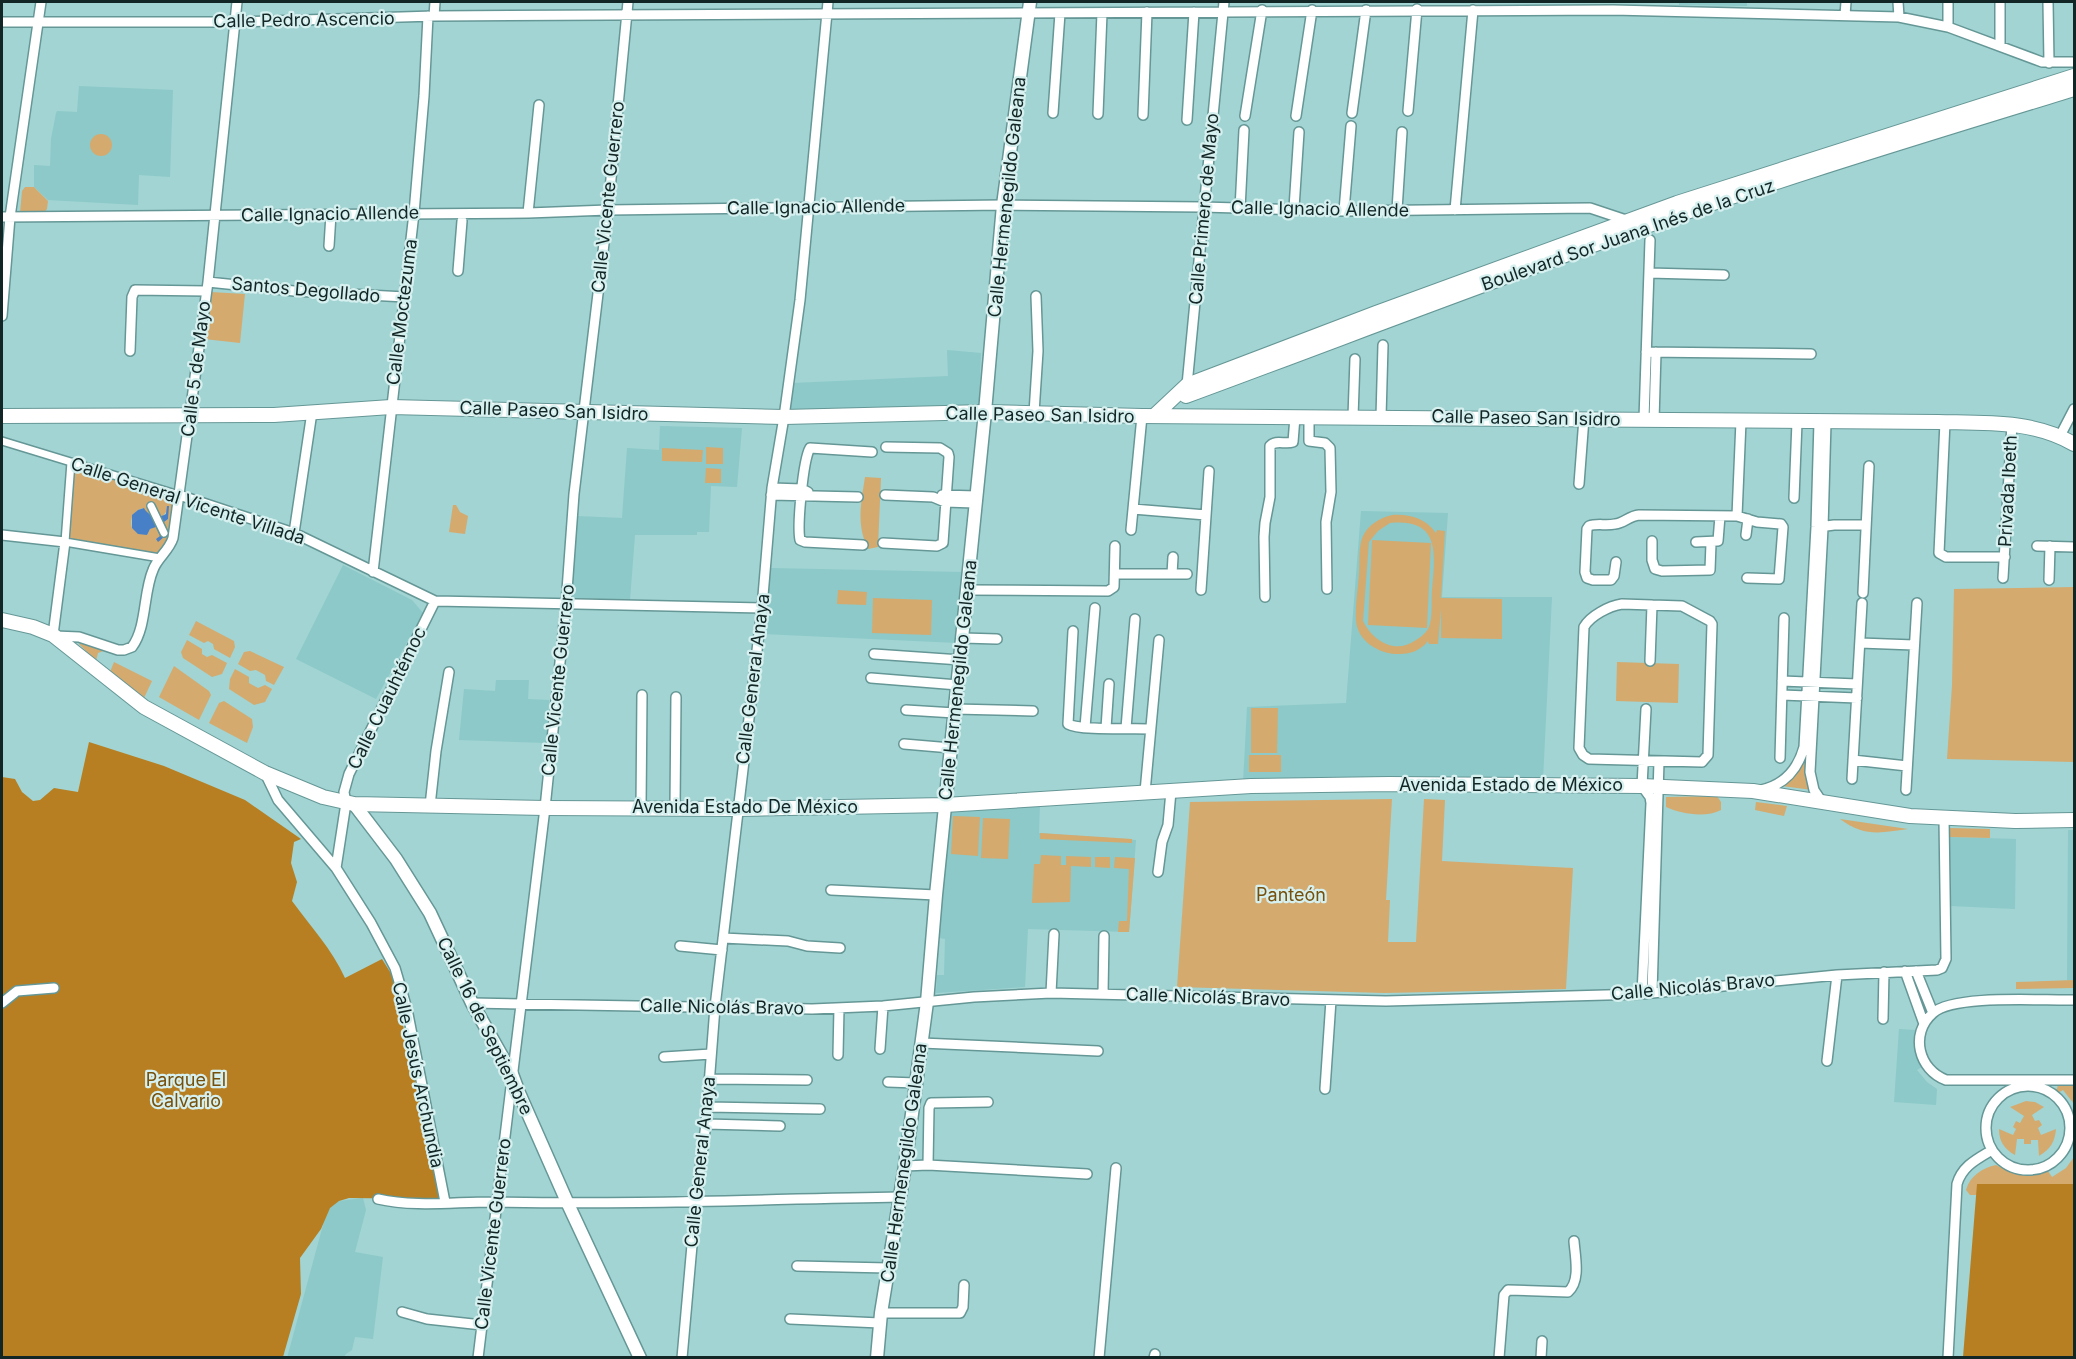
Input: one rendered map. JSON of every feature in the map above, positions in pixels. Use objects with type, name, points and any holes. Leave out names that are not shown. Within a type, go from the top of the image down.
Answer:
[{"type":"main road","name":"Boulevard Sor Juana Inés de la Cruz","points":[[1187,391],[1376,313],[1629,221],[1760,175],[2074,76]]},
{"type":"main road","name":"Boulevard Sor Juana Inés de la Cruz","points":[[1187,391],[1653,224],[1842,161],[2074,89]]},
{"type":"main road","points":[[1148,416],[1187,391]]},
{"type":"main road","name":"Calle Primero de Mayo","points":[[1185,416],[1187,391]]},
{"type":"main road","name":"Calle Paseo San Isidro","points":[[2,416],[274,415],[391,407],[784,417],[985,412],[1148,416],[1945,422],[2012,424],[2032,427],[2060,436],[2074,444]]},
{"type":"main road","points":[[2,620],[33,627],[54,635],[144,707],[265,773],[323,797],[350,803],[545,808]]},
{"type":"main road","name":"Avenida Estado de México","points":[[945,805],[1251,786],[1356,784],[1659,786],[1753,792],[1910,816],[2015,821],[2074,820]]},
{"type":"main road","name":"Avenida Estado De México","points":[[545,808],[737,809],[945,805]]},
{"type":"street","points":[[2,316],[6,217],[41,2]]},
{"type":"street","name":"Calle 5 de Mayo","points":[[54,635],[80,637],[118,650],[132,647],[138,636],[151,574],[169,548],[173,538],[207,287],[237,2]]},
{"type":"street","name":"Calle Moctezuma","points":[[373,572],[414,213],[431,16],[435,2]]},
{"type":"street","name":"Calle Vicente Guerrero","points":[[478,1358],[512,1074],[523,1004],[545,808],[566,604],[574,494],[608,210],[628,2]]},
{"type":"street","name":"Calle General Anaya","points":[[682,1358],[696,1200],[706,1124],[715,1007],[762,608],[772,492],[784,417],[810,207],[828,2]]},
{"type":"street","points":[[1808,13],[1809,2]]},
{"type":"street","points":[[1845,15],[1846,2]]},
{"type":"street","points":[[1898,2],[1899,17]]},
{"type":"street","points":[[1948,2],[1948,27]]},
{"type":"street","points":[[2000,2],[2000,46]]},
{"type":"street","points":[[2048,2],[2049,63]]},
{"type":"street","name":"Calle Pedro Ascencio","points":[[2,22],[234,22],[431,16],[826,15],[1029,7],[1060,14],[1194,12],[1224,7],[1312,10],[1329,6],[1366,10],[1397,5],[1417,9],[1449,5],[1473,10],[1503,6],[1614,5],[1899,17],[1948,27],[2049,63],[2074,62]]},
{"type":"street","name":"Calle Hermenegildo Galeana","points":[[877,1358],[927,1002],[1003,205],[1029,7]]},
{"type":"street","name":"Calle Primero de Mayo","points":[[1187,391],[1224,7]]},
{"type":"street","points":[[1408,111],[1417,9]]},
{"type":"street","points":[[1245,116],[1262,10]]},
{"type":"street","points":[[1296,116],[1312,10]]},
{"type":"street","points":[[1352,113],[1366,10]]},
{"type":"street","points":[[1455,210],[1473,10]]},
{"type":"street","points":[[1143,115],[1147,12]]},
{"type":"street","points":[[1186,120],[1194,12]]},
{"type":"street","points":[[1098,114],[1102,13]]},
{"type":"street","points":[[1053,113],[1060,14]]},
{"type":"street","points":[[528,213],[539,105]]},
{"type":"street","points":[[1344,211],[1351,126]]},
{"type":"street","points":[[1240,209],[1244,129]]},
{"type":"street","points":[[1294,208],[1299,132]]},
{"type":"street","points":[[1397,210],[1402,132]]},
{"type":"street","name":"Calle Ignacio Allende","points":[[6,217],[528,213],[1003,205],[1294,208],[1344,211],[1590,208],[1629,221]]},
{"type":"street","points":[[330,246],[331,214]]},
{"type":"street","points":[[458,271],[462,221]]},
{"type":"street","points":[[1649,419],[1646,352],[1650,240]]},
{"type":"street","points":[[1649,273],[1724,275]]},
{"type":"street","name":"Santos Degollado","points":[[130,351],[132,297],[135,290],[207,287],[405,297]]},
{"type":"street","points":[[1034,413],[1039,343],[1036,296]]},
{"type":"street","points":[[1381,417],[1383,345]]},
{"type":"street","points":[[1646,352],[1811,354]]},
{"type":"street","points":[[1649,419],[1656,352]]},
{"type":"street","points":[[1353,417],[1355,359]]},
{"type":"street","points":[[2060,436],[2074,409]]},
{"type":"street","points":[[294,532],[312,412]]},
{"type":"street","points":[[1131,530],[1148,416]]},
{"type":"street","points":[[1302,417],[1309,441],[1328,445],[1330,448],[1331,492],[1326,522],[1327,589]]},
{"type":"street","points":[[1265,597],[1265,523],[1270,497],[1270,446],[1273,443],[1293,442],[1302,417]]},
{"type":"street","points":[[1579,484],[1584,418]]},
{"type":"street","points":[[1737,516],[1741,421]]},
{"type":"street","points":[[1794,498],[1797,422]]},
{"type":"street","points":[[1753,792],[1780,783],[1793,772],[1799,763],[1804,747],[1810,696],[1820,527],[1822,422]]},
{"type":"street","name":"Privada Ibeth","points":[[1945,422],[1940,553],[1946,556],[2005,557]]},
{"type":"street","name":"Privada Ibeth","points":[[2003,578],[2012,424]]},
{"type":"street","name":"Calle General Vicente Villada","points":[[2,441],[294,532],[435,601]]},
{"type":"street","points":[[883,543],[940,545],[944,540],[949,457],[945,450],[940,448],[886,447]]},
{"type":"street","points":[[863,545],[802,542],[799,537],[802,493],[810,448],[872,452]]},
{"type":"street","points":[[54,635],[65,542],[71,462]]},
{"type":"street","points":[[1852,779],[1869,466]]},
{"type":"street","points":[[1201,590],[1209,471]]},
{"type":"street","points":[[772,492],[858,497]]},
{"type":"street","points":[[885,495],[975,500]]},
{"type":"street","points":[[152,506],[165,533]]},
{"type":"street","points":[[1133,509],[1206,515]]},
{"type":"street","points":[[1616,562],[1614,576],[1611,580],[1587,578],[1585,572],[1589,526],[1615,524],[1631,516],[1639,515],[1737,516],[1757,522],[1779,523],[1783,527],[1779,579],[1747,578]]},
{"type":"street","points":[[1696,542],[1716,542],[1719,538],[1720,516]]},
{"type":"street","points":[[1746,535],[1748,519]]},
{"type":"street","points":[[1820,527],[1866,525]]},
{"type":"street","points":[[2,535],[65,542],[160,558]]},
{"type":"street","points":[[1652,541],[1652,560],[1655,569],[1662,571],[1710,570],[1711,543]]},
{"type":"street","points":[[967,590],[1108,591],[1114,587],[1115,546]]},
{"type":"street","points":[[2037,546],[2074,547]]},
{"type":"street","points":[[2049,580],[2050,546]]},
{"type":"street","points":[[1172,574],[1173,557]]},
{"type":"street","points":[[1662,571],[1662,582]]},
{"type":"street","points":[[1115,574],[1187,574]]},
{"type":"street","points":[[435,601],[762,608]]},
{"type":"street","name":"Calle Cuauhtémoc","points":[[336,868],[350,803],[344,792],[349,774],[435,601]]},
{"type":"street","points":[[1906,790],[1917,603]]},
{"type":"street","points":[[1614,605],[1652,605],[1687,608],[1712,624],[1708,755],[1702,762],[1589,759],[1579,748],[1584,627],[1589,621],[1614,605]]},
{"type":"street","points":[[1650,661],[1652,605]]},
{"type":"street","points":[[1085,727],[1095,608]]},
{"type":"street","points":[[1780,758],[1784,618]]},
{"type":"street","points":[[1126,728],[1135,619]]},
{"type":"street","points":[[1073,631],[1067,721],[1072,726],[1150,729]]},
{"type":"street","points":[[963,638],[997,639]]},
{"type":"street","points":[[1145,792],[1159,640]]},
{"type":"street","points":[[1860,643],[1914,645]]},
{"type":"street","points":[[874,654],[961,660]]},
{"type":"street","points":[[430,806],[449,672]]},
{"type":"street","points":[[870,678],[958,685]]},
{"type":"street","points":[[1782,681],[1857,684]]},
{"type":"street","points":[[1106,728],[1109,684]]},
{"type":"street","points":[[641,808],[642,695]]},
{"type":"street","points":[[1782,695],[1857,698]]},
{"type":"street","points":[[1810,696],[1810,772],[1814,790],[1822,802]]},
{"type":"street","points":[[675,808],[676,697]]},
{"type":"street","points":[[1646,708],[1642,786],[1650,797],[1651,803],[1647,993]]},
{"type":"street","points":[[906,710],[1033,711]]},
{"type":"street","points":[[904,744],[951,748]]},
{"type":"street","points":[[1853,760],[1907,766]]},
{"type":"street","points":[[1647,993],[1659,761]]},
{"type":"street","name":"Calle Jesús Archundia","points":[[265,773],[278,800],[336,868],[371,923],[395,968],[402,991],[444,1202]]},
{"type":"street","points":[[1158,872],[1162,842],[1168,825],[1170,791]]},
{"type":"street","name":"Calle 16 de Septiembre","points":[[350,803],[396,859],[430,913],[472,1003],[512,1074],[568,1204],[640,1358]]},
{"type":"street","name":"Calle Nicolás Bravo","points":[[472,1003],[839,1008],[1051,993],[1386,1000],[1647,993],[1836,975],[1942,968],[1946,959],[1944,818]]},
{"type":"street","points":[[831,890],[936,895]]},
{"type":"street","points":[[1051,993],[1054,934]]},
{"type":"street","points":[[1103,994],[1104,936]]},
{"type":"street","points":[[723,938],[788,941],[807,946],[840,948]]},
{"type":"street","points":[[680,946],[722,950]]},
{"type":"street","points":[[1905,971],[1924,1024]]},
{"type":"street","points":[[1916,971],[1933,1013]]},
{"type":"street","points":[[1883,1019],[1884,972]]},
{"type":"street","points":[[1827,1061],[1836,975]]},
{"type":"street","points":[[2,1003],[17,991],[54,987]]},
{"type":"street","points":[[1325,1089],[1331,1000]]},
{"type":"street","points":[[2074,1000],[1962,1002],[1933,1013],[1924,1024],[1920,1035],[1921,1055],[1928,1068],[1940,1078],[1956,1082],[2029,1083],[2074,1080]]},
{"type":"street","points":[[880,1049],[883,1006]]},
{"type":"street","points":[[838,1054],[839,1008]]},
{"type":"street","points":[[922,1043],[1098,1051]]},
{"type":"street","points":[[664,1057],[711,1054]]},
{"type":"street","points":[[709,1079],[807,1080]]},
{"type":"street","points":[[888,1082],[916,1083]]},
{"type":"street","points":[[2029,1083],[2054,1095],[2063,1104],[2069,1116],[2071,1129],[2062,1154],[2052,1163],[2040,1169],[2027,1170],[2012,1167],[2000,1160],[1992,1150],[1986,1134],[1987,1120],[1992,1106],[2002,1095],[2029,1083]]},
{"type":"street","points":[[928,1165],[931,1103],[988,1102]]},
{"type":"street","points":[[707,1107],[820,1109]]},
{"type":"street","points":[[706,1124],[780,1126]]},
{"type":"street","points":[[1948,1358],[1957,1185],[1959,1176],[1972,1162],[1992,1150]]},
{"type":"street","points":[[905,1166],[928,1165],[1087,1174]]},
{"type":"street","points":[[1099,1358],[1116,1168]]},
{"type":"street","points":[[378,1199],[406,1203],[568,1204],[900,1197]]},
{"type":"street","points":[[1499,1358],[1504,1295],[1508,1290],[1568,1292],[1574,1287],[1576,1281],[1574,1241]]},
{"type":"street","points":[[797,1266],[888,1268]]},
{"type":"street","points":[[790,1319],[881,1318],[960,1313],[963,1307],[964,1285]]},
{"type":"street","points":[[402,1312],[427,1319],[482,1325]]},
{"type":"street","points":[[1541,1358],[1542,1341]]},
{"type":"shaded area","points":[[1679,2],[1747,2],[1747,6],[1679,5]]},
{"type":"shaded area","points":[[79,86],[173,90],[170,177],[139,175],[138,205],[48,200],[34,187],[34,165],[50,166],[51,139],[56,113],[57,111],[77,112]]},
{"type":"shaded area","points":[[947,350],[981,353],[979,407],[790,412],[793,383],[948,376]]},
{"type":"shaded area","points":[[660,426],[742,428],[737,487],[711,486],[709,532],[697,532],[697,535],[635,535],[630,600],[571,598],[577,516],[622,518],[627,448],[659,450]]},
{"type":"shaded area","points":[[1361,511],[1448,513],[1442,597],[1552,597],[1543,780],[1243,783],[1247,707],[1346,703]]},
{"type":"shaded area","points":[[343,565],[412,600],[423,613],[376,699],[296,659]]},
{"type":"shaded area","points":[[770,568],[962,572],[958,643],[763,634]]},
{"type":"shaded area","points":[[496,680],[529,680],[528,699],[549,700],[547,743],[459,740],[464,689],[495,691]]},
{"type":"shaded area","points":[[1040,805],[1039,833],[1136,840],[1129,932],[1028,929],[1025,987],[936,993],[937,975],[944,975],[945,939],[939,938],[950,811]]},
{"type":"shaded area","points":[[2068,830],[2074,830],[2074,980],[2067,980]]},
{"type":"shaded area","points":[[1949,837],[2016,839],[2015,909],[1951,906]]},
{"type":"shaded area","points":[[1899,1029],[1916,1030],[1916,1054],[1922,1067],[1917,1070],[1927,1082],[1937,1089],[1936,1105],[1894,1102]]},
{"type":"shaded area","points":[[363,1198],[366,1210],[355,1252],[383,1257],[373,1339],[355,1337],[352,1350],[344,1357],[287,1358],[326,1214],[330,1207],[339,1201]]},
{"type":"green space","points":[[101,134],[109,137],[112,145],[109,153],[101,156],[93,153],[90,145],[93,137]]},
{"type":"green space","points":[[25,187],[34,187],[48,201],[47,209],[43,214],[20,213],[22,191]]},
{"type":"green space","points":[[211,292],[245,294],[240,343],[204,339]]},
{"type":"green space","points":[[706,447],[723,448],[723,464],[706,464]]},
{"type":"green space","points":[[662,448],[703,450],[702,462],[662,461]]},
{"type":"green space","points":[[72,464],[176,492],[169,543],[162,551],[151,555],[67,539]],"holes":[[[143,508],[157,516],[163,516],[166,512],[168,519],[160,525],[163,539],[156,526],[150,529],[147,535],[132,528],[133,515]]]},
{"type":"green space","points":[[706,468],[721,469],[721,483],[705,483]]},
{"type":"green space","points":[[865,477],[881,478],[878,547],[868,549],[861,522]]},
{"type":"green space","points":[[453,505],[468,516],[465,534],[449,532]]},
{"type":"green space","points":[[1388,516],[1411,516],[1422,520],[1436,533],[1437,530],[1445,531],[1441,598],[1502,599],[1502,639],[1441,638],[1441,609],[1438,644],[1429,644],[1428,641],[1412,652],[1393,654],[1371,646],[1365,641],[1357,628],[1356,620],[1360,545],[1368,528]],"holes":[[[1390,523],[1407,523],[1418,526],[1431,541],[1434,564],[1431,618],[1428,629],[1420,637],[1408,644],[1393,646],[1379,640],[1363,621],[1369,542],[1378,531]]]},
{"type":"green space","points":[[1372,540],[1431,543],[1427,628],[1368,625]]},
{"type":"green space","points":[[2074,587],[2074,762],[1947,759],[1952,685],[1954,589]]},
{"type":"green space","points":[[838,590],[867,592],[866,605],[837,604]]},
{"type":"green space","points":[[873,598],[932,600],[931,635],[872,633]]},
{"type":"green space","points":[[196,621],[234,641],[235,647],[230,658],[214,649],[213,644],[208,641],[204,643],[189,635]]},
{"type":"green space","points":[[187,640],[202,649],[202,654],[207,657],[212,655],[227,663],[222,674],[212,677],[183,658],[181,652]]},
{"type":"green space","points":[[81,642],[106,650],[98,653],[96,661],[79,644]]},
{"type":"green space","points":[[250,651],[284,667],[274,685],[266,681],[265,675],[256,670],[250,671],[238,664],[244,652]]},
{"type":"green space","points":[[114,662],[152,681],[144,698],[110,672]]},
{"type":"green space","points":[[1617,662],[1679,664],[1678,703],[1616,701]]},
{"type":"green space","points":[[174,666],[209,691],[211,695],[199,720],[159,697]]},
{"type":"green space","points":[[235,669],[249,677],[249,683],[258,688],[265,685],[272,689],[265,702],[254,705],[229,689],[230,679]]},
{"type":"green space","points":[[224,701],[252,719],[253,727],[247,743],[209,723],[219,703]]},
{"type":"green space","points":[[1251,708],[1278,708],[1277,753],[1251,753]]},
{"type":"green space","name":"Parque El Calvario","points":[[89,742],[164,766],[245,800],[301,839],[294,842],[291,863],[297,882],[292,901],[328,948],[345,978],[382,959],[392,975],[441,1199],[349,1198],[339,1201],[330,1208],[321,1229],[300,1258],[301,1294],[283,1357],[2,1357],[2,777],[15,779],[22,792],[33,801],[40,800],[54,788],[78,792]]},
{"type":"green space","points":[[1249,755],[1281,755],[1281,772],[1249,772]]},
{"type":"green space","points":[[1805,759],[1806,772],[1812,790],[1782,786],[1796,773]]},
{"type":"green space","points":[[1717,796],[1721,802],[1721,810],[1708,814],[1679,812],[1666,807],[1666,797]]},
{"type":"green space","name":"Panteón","points":[[1392,799],[1386,900],[1390,900],[1388,942],[1416,942],[1424,799],[1445,800],[1442,861],[1573,868],[1566,989],[1384,993],[1177,987],[1190,802]]},
{"type":"green space","points":[[1756,802],[1787,806],[1784,816],[1755,810]]},
{"type":"green space","points":[[953,816],[980,817],[978,856],[951,854]]},
{"type":"green space","points":[[983,818],[1010,819],[1008,859],[981,858]]},
{"type":"green space","points":[[1840,819],[1908,829],[1865,831]]},
{"type":"green space","points":[[1949,828],[1990,829],[1990,838],[1949,837]]},
{"type":"green space","points":[[1040,833],[1132,839],[1132,843],[1040,839]]},
{"type":"green space","points":[[1041,855],[1061,856],[1061,865],[1066,865],[1066,856],[1091,857],[1091,867],[1071,866],[1070,902],[1032,903],[1034,864],[1040,864]]},
{"type":"green space","points":[[1095,857],[1110,857],[1110,868],[1095,867]]},
{"type":"green space","points":[[1115,857],[1135,858],[1129,932],[1118,932],[1119,921],[1127,921],[1129,869],[1114,868]]},
{"type":"green space","points":[[2074,980],[2074,988],[2016,989],[2016,982]]},
{"type":"green space","points":[[2074,1084],[2074,1104],[2063,1090],[2056,1092],[2058,1085]]},
{"type":"green space","points":[[2026,1101],[2035,1102],[2044,1107],[2032,1115],[2035,1121],[2039,1120],[2042,1125],[2038,1128],[2041,1135],[2056,1129],[2052,1144],[2039,1156],[2038,1140],[2031,1140],[2031,1144],[2024,1144],[2024,1139],[2017,1139],[2015,1155],[2005,1147],[2000,1137],[1999,1129],[2013,1135],[2016,1121],[2020,1123],[2024,1116],[2010,1107]]},
{"type":"green space","points":[[2074,1157],[2074,1184],[1978,1184],[1977,1195],[1970,1195],[1966,1190],[1974,1177],[1991,1166],[1996,1165],[2027,1175],[2048,1171],[2052,1177],[2066,1168]]},
{"type":"green space","points":[[1977,1184],[2074,1184],[2074,1357],[1963,1357]]},
{"type":"water","points":[[167,506],[169,506],[168,519],[160,525],[164,537],[158,542],[156,539],[160,536],[156,527],[150,529],[147,535],[138,534],[132,528],[132,515],[138,510],[144,508],[151,515],[160,516],[166,514]]}]
